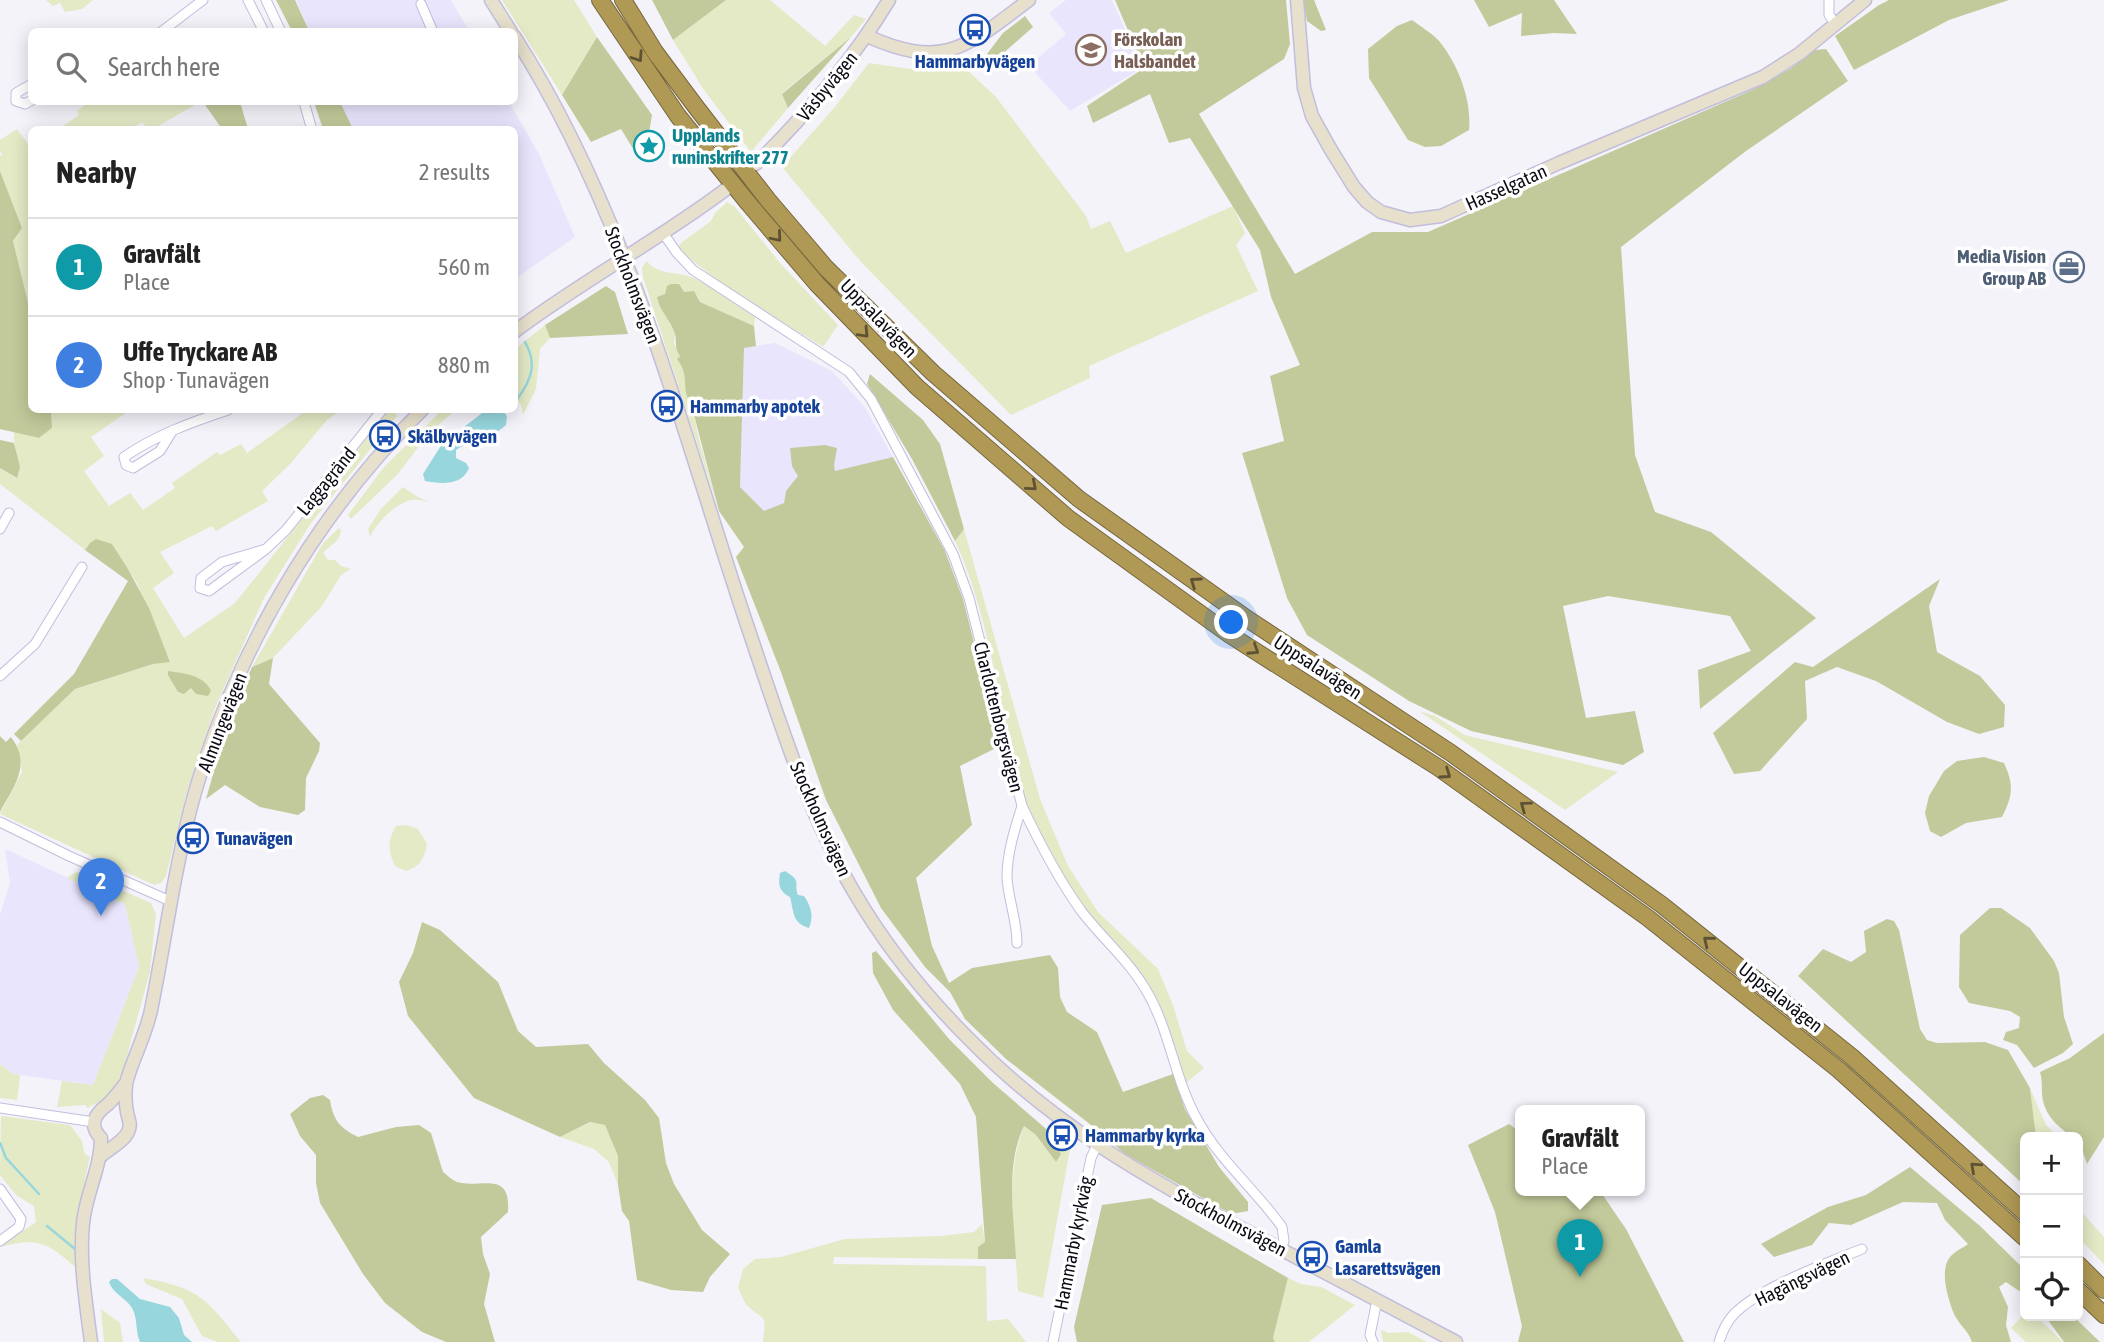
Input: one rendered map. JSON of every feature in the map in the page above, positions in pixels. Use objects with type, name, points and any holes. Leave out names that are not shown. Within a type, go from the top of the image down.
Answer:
[{"type":"highway","name":"Uppsalavägen","points":[[600,0],[678,116],[741,195],[817,284],[917,387],[1068,518],[1230,635],[1438,768],[1648,918],[1839,1070],[2020,1233]]},
{"type":"highway","name":"Uppsalavägen","points":[[623,0],[655,51],[768,200],[827,268],[933,373],[1079,499],[1249,620],[1451,753],[1662,905],[1852,1057],[2020,1208]]},
{"type":"highway","points":[[2083,1269],[2104,1290]]},
{"type":"highway","points":[[2083,1295],[2104,1315]]},
{"type":"street","points":[[166,28],[203,0]]},
{"type":"street","points":[[248,0],[262,28]]},
{"type":"street","points":[[266,0],[279,28]]},
{"type":"street","points":[[491,0],[508,28]]},
{"type":"street","name":"Väsbyvägen","points":[[756,164],[817,102],[867,36],[889,0]]},
{"type":"street","points":[[867,36],[902,49],[926,53],[946,52],[964,46],[1029,0]]},
{"type":"street","name":"Hasselgatan","points":[[1297,0],[1304,89],[1312,116],[1354,187],[1367,202],[1381,212],[1410,220],[1440,216],[1763,77],[1798,54],[1865,0]]},
{"type":"street","points":[[1829,0],[1829,15],[1835,23]]},
{"type":"street","points":[[423,1],[432,28]]},
{"type":"street","name":"Stockholmsvägen","points":[[518,42],[538,73],[582,158],[661,356],[733,583],[794,761],[824,835],[854,892],[902,961],[970,1041],[1041,1105],[1097,1145],[1153,1181],[1456,1342]]},
{"type":"street","points":[[28,86],[16,93],[16,101],[28,102]]},
{"type":"street","points":[[305,105],[311,126]]},
{"type":"street","points":[[518,329],[725,190]]},
{"type":"street","name":"Charlottenborgsvägen","points":[[663,233],[693,270],[849,372],[871,399],[953,554],[969,597],[1022,806],[1057,873],[1081,910],[1134,971],[1147,991],[1157,1010],[1186,1097],[1196,1118],[1224,1160],[1282,1227],[1284,1241],[1281,1249]]},
{"type":"street","points":[[173,430],[160,451],[133,468],[126,465],[124,457],[149,440],[173,430],[220,413]]},
{"type":"street","name":"Laggagränd","points":[[266,549],[222,562],[201,578],[200,588],[209,591],[266,549],[296,520],[380,413]]},
{"type":"street","name":"Almungevägen","points":[[118,1141],[130,1129],[127,1083],[150,1014],[170,901],[195,793],[216,730],[268,615],[334,514],[379,455],[418,413]]},
{"type":"street","points":[[0,529],[9,513]]},
{"type":"street","points":[[0,676],[35,644],[82,567]]},
{"type":"street","points":[[1017,943],[1017,926],[1007,877],[1013,835],[1022,806]]},
{"type":"street","points":[[0,822],[170,901]]},
{"type":"street","name":"Almungevägen","points":[[94,1122],[99,1110],[127,1083]]},
{"type":"street","points":[[107,1105],[118,1107],[127,1113]]},
{"type":"street","points":[[0,1108],[94,1122],[101,1138],[118,1141]]},
{"type":"street","points":[[91,1342],[82,1251],[83,1220],[101,1156],[101,1138]]},
{"type":"street","points":[[101,1156],[118,1141]]},
{"type":"street","name":"Hammarby kyrkväg","points":[[1053,1342],[1091,1158],[1097,1145]]},
{"type":"street","points":[[0,1189],[21,1219],[19,1227],[0,1241]]},
{"type":"street","name":"Hagängsvägen","points":[[1719,1342],[1722,1331],[1734,1314],[1756,1298],[1862,1250]]},
{"type":"street","points":[[1373,1342],[1370,1335],[1377,1300]]},
{"type":"shaded area","points":[[296,0],[451,0],[467,28],[308,28]]},
{"type":"shaded area","name":"Förskolan Halsbandet","points":[[1066,0],[1112,0],[1142,68],[1070,111],[1029,66],[1066,34],[1049,13]]},
{"type":"shaded area","points":[[341,105],[511,105],[539,154],[575,237],[518,277],[518,126],[352,126]]},
{"type":"shaded area","points":[[775,343],[832,371],[864,406],[893,457],[835,472],[834,465],[798,476],[786,491],[784,503],[764,512],[740,487],[744,348]]},
{"type":"shaded area","points":[[5,849],[125,904],[139,967],[93,1085],[13,1074],[0,1064],[0,915],[10,883]]},
{"type":"green space","points":[[46,0],[93,0],[82,9],[65,12],[60,3],[53,6]]},
{"type":"green space","points":[[276,0],[295,0],[308,28],[290,28]]},
{"type":"green space","points":[[502,0],[574,0],[597,37],[562,95]]},
{"type":"green space","points":[[652,0],[726,0],[673,40]]},
{"type":"green space","points":[[726,0],[770,0],[825,46],[854,15],[866,19],[851,37],[782,93],[788,108],[751,152],[704,90],[673,40]]},
{"type":"green space","points":[[1115,0],[1286,0],[1290,44],[1284,59],[1199,114],[1295,274],[1372,232],[1428,232],[1752,90],[1790,69],[1815,50],[1826,49],[1848,81],[1746,151],[1621,247],[1635,455],[1655,512],[1711,532],[1816,618],[1700,709],[1698,670],[1751,651],[1730,616],[1608,596],[1563,606],[1586,718],[1635,711],[1644,752],[1623,765],[1471,731],[1409,701],[1307,635],[1287,598],[1242,453],[1284,441],[1270,376],[1300,365],[1271,297],[1260,250],[1190,138],[1169,143],[1150,94],[1093,123],[1087,106],[1144,68]]},
{"type":"green space","points":[[1303,0],[1314,0],[1326,30],[1321,31],[1307,21]]},
{"type":"green space","points":[[1474,0],[1554,0],[1577,34],[1521,36],[1522,13],[1489,27]]},
{"type":"green space","points":[[1889,0],[2009,0],[1949,20],[1854,70],[1835,36]]},
{"type":"green space","points":[[1025,16],[1033,27],[992,63],[987,54],[1003,33]]},
{"type":"green space","points":[[1412,20],[1436,38],[1446,50],[1458,71],[1466,95],[1469,130],[1441,146],[1425,147],[1408,140],[1369,78],[1368,49],[1397,26]]},
{"type":"green space","points":[[597,37],[652,115],[646,150],[638,157],[621,129],[591,142],[562,95]]},
{"type":"green space","points":[[851,37],[788,108],[782,94]]},
{"type":"green space","points":[[869,63],[931,72],[964,67],[996,97],[1086,216],[1091,229],[1110,221],[1126,253],[1233,206],[1245,233],[1236,245],[1258,291],[1089,366],[1090,378],[1011,415],[861,262],[782,167]]},
{"type":"green space","points":[[85,105],[195,105],[158,126],[145,126],[142,122],[136,126],[63,126],[79,115],[77,111]]},
{"type":"green space","points":[[205,105],[241,105],[247,126],[220,126]]},
{"type":"green space","points":[[315,105],[341,105],[352,126],[322,126]]},
{"type":"green space","points":[[17,129],[28,144],[28,303],[13,241],[22,228],[0,171],[0,155],[3,156],[0,140]]},
{"type":"green space","points":[[0,171],[22,228],[13,241],[28,303],[28,413],[51,413],[52,428],[39,438],[0,429]]},
{"type":"green space","points":[[727,202],[735,207],[781,264],[838,325],[823,347],[732,291],[681,252],[681,243],[711,221]]},
{"type":"green space","points":[[647,261],[660,270],[695,278],[755,317],[754,326],[700,302],[698,297],[665,294],[659,304],[675,333],[674,343],[680,356],[678,359],[686,372],[698,435],[719,511],[643,277],[642,267]]},
{"type":"green space","points":[[679,284],[684,292],[694,291],[700,302],[754,326],[756,346],[744,348],[740,487],[764,511],[784,503],[786,491],[798,476],[792,466],[790,448],[825,445],[837,448],[835,471],[893,457],[945,551],[963,599],[1000,746],[960,766],[972,825],[916,878],[932,946],[949,983],[972,968],[1050,955],[1058,968],[1060,997],[1067,1012],[1097,1032],[1123,1092],[1173,1074],[1185,1109],[1219,1167],[1248,1202],[1248,1211],[1231,1214],[1125,1154],[1006,1059],[965,1019],[950,992],[925,967],[881,908],[826,800],[781,672],[736,557],[744,547],[719,511],[691,403],[686,393],[684,372],[677,359],[680,356],[676,348],[675,334],[657,297],[665,294],[667,286]]},
{"type":"green space","points":[[606,286],[615,292],[628,334],[550,338],[545,325]]},
{"type":"green space","points":[[545,325],[550,338],[540,349],[536,389],[523,415],[518,401],[518,347]]},
{"type":"green space","points":[[870,374],[923,420],[940,444],[964,529],[955,541],[912,459],[867,384]]},
{"type":"green space","points":[[51,413],[126,413],[91,437],[104,456],[84,471],[109,506],[130,493],[143,510],[175,488],[172,483],[217,452],[220,455],[241,444],[247,453],[303,413],[337,413],[327,420],[291,463],[262,491],[268,501],[216,531],[212,526],[160,552],[174,573],[153,588],[184,638],[235,603],[386,414],[395,413],[397,416],[311,523],[264,598],[215,708],[187,791],[166,876],[161,883],[154,885],[0,814],[22,772],[17,745],[75,689],[170,661],[137,583],[112,544],[90,543],[85,550],[0,484],[0,468],[16,478],[18,472],[14,432],[39,438],[52,428]]},
{"type":"green space","points":[[439,413],[452,413],[429,433],[398,474],[351,519],[348,515],[384,467]]},
{"type":"green space","points":[[0,440],[14,443],[20,467],[17,478],[0,468]]},
{"type":"green space","points":[[403,487],[429,502],[414,500],[393,509],[370,537],[368,529],[381,509]]},
{"type":"green space","points":[[339,528],[339,538],[323,553],[328,560],[335,560],[341,566],[351,569],[341,575],[322,606],[273,658],[252,667],[323,543]]},
{"type":"green space","points":[[964,529],[1040,799],[1068,866],[1098,912],[1158,969],[1173,1005],[1187,1051],[1204,1068],[1186,1083],[1170,1031],[1155,995],[1142,975],[1076,896],[1050,853],[1028,808],[1015,765],[979,607],[955,541]]},
{"type":"green space","points":[[96,539],[112,544],[128,569],[149,608],[170,662],[153,664],[75,689],[21,741],[14,734],[74,674],[128,581],[85,550]]},
{"type":"green space","points":[[1940,579],[1929,606],[1937,652],[1980,676],[2005,705],[2004,727],[1979,734],[1947,722],[1876,681],[1837,667],[1805,681],[1807,719],[1760,771],[1734,774],[1713,733],[1795,662],[1813,667]]},
{"type":"green space","points":[[273,658],[269,684],[320,743],[306,778],[305,810],[298,815],[260,807],[225,785],[206,799],[228,722],[252,667]]},
{"type":"green space","points":[[168,671],[198,678],[204,681],[211,691],[208,696],[196,694],[191,688],[184,694],[178,692]]},
{"type":"green space","points":[[1419,711],[1435,716],[1465,735],[1618,772],[1565,810]]},
{"type":"green space","points":[[0,736],[6,742],[11,737],[17,747],[20,766],[19,775],[0,812]]},
{"type":"green space","points":[[1984,757],[2004,763],[2011,784],[2010,796],[2002,817],[1966,823],[1941,837],[1930,831],[1925,813],[1929,796],[1944,771],[1957,761]]},
{"type":"green space","points":[[407,825],[418,829],[427,844],[421,861],[406,871],[395,866],[390,846],[396,826]]},
{"type":"green space","points":[[80,872],[151,903],[156,914],[150,972],[121,1077],[108,1098],[87,1108],[86,1105],[57,1107],[62,1081],[93,1085],[139,967],[125,904],[67,878]]},
{"type":"green space","points":[[1990,908],[2001,908],[2030,928],[2054,961],[2059,973],[2064,1017],[2073,1044],[2063,1053],[2034,1068],[2017,1045],[2003,1040],[2006,1032],[2019,1028],[2020,1017],[2010,1011],[1969,1003],[1959,987],[1960,935]]},
{"type":"green space","points":[[1887,919],[1894,921],[1899,930],[1920,1029],[1927,1040],[1937,1043],[1985,1042],[2008,1050],[2030,1088],[2035,1132],[2020,1132],[2020,1181],[1798,976],[1823,949],[1851,962],[1866,952],[1864,931]]},
{"type":"green space","points":[[422,922],[440,930],[498,982],[518,1031],[536,1047],[588,1044],[604,1063],[645,1100],[659,1118],[666,1163],[674,1184],[702,1230],[730,1254],[710,1277],[703,1292],[671,1290],[637,1280],[629,1221],[622,1211],[618,1185],[618,1156],[605,1125],[590,1122],[560,1137],[474,1098],[408,1016],[399,982],[413,953]]},
{"type":"green space","points":[[876,951],[949,1039],[993,1083],[1052,1134],[1053,1142],[1061,1154],[1056,1162],[1036,1135],[1024,1126],[1018,1141],[1012,1191],[1016,1259],[978,1259],[978,1247],[985,1242],[976,1117],[960,1084],[893,1010],[873,973],[872,953]]},
{"type":"green space","points":[[2104,1033],[2104,1137],[2087,1164],[2083,1152],[2083,1132],[2066,1132],[2054,1122],[2043,1101],[2040,1072],[2070,1058]]},
{"type":"green space","points":[[0,1064],[13,1074],[20,1075],[17,1100],[0,1098]]},
{"type":"green space","points":[[2030,1088],[2046,1125],[2053,1132],[2035,1132]]},
{"type":"green space","points":[[323,1095],[330,1100],[338,1123],[358,1137],[396,1127],[419,1125],[431,1133],[443,1172],[451,1179],[466,1184],[500,1185],[505,1190],[508,1212],[481,1237],[490,1274],[484,1304],[495,1342],[446,1342],[422,1332],[385,1303],[363,1274],[320,1203],[316,1183],[316,1155],[300,1136],[290,1114],[310,1098]]},
{"type":"green space","points":[[1,1116],[70,1125],[82,1141],[85,1155],[90,1156],[77,1220],[76,1268],[58,1252],[41,1244],[24,1242],[0,1247],[36,1222],[34,1206],[16,1195],[0,1175]]},
{"type":"green space","points":[[591,1122],[605,1125],[618,1156],[618,1185],[609,1162],[594,1149],[560,1137]]},
{"type":"green space","points":[[1509,1124],[1515,1128],[1515,1196],[1603,1196],[1626,1229],[1684,1342],[1518,1342],[1522,1326],[1495,1212],[1468,1145]]},
{"type":"green space","points":[[1024,1126],[1036,1135],[1056,1162],[1052,1134],[1070,1149],[1043,1298],[1018,1291],[1012,1207],[1014,1166]]},
{"type":"green space","points":[[1910,1167],[1980,1226],[2020,1265],[2020,1292],[2006,1282],[1999,1287],[2008,1307],[2006,1325],[2011,1342],[1972,1342],[1956,1318],[1947,1293],[1945,1269],[1950,1257],[1968,1244],[1945,1220],[1937,1203],[1903,1202],[1851,1225],[1829,1223],[1812,1245],[1774,1257],[1761,1244],[1828,1207],[1866,1195]]},
{"type":"green space","points":[[1151,1198],[1288,1278],[1273,1338],[1275,1342],[1077,1342],[1074,1327],[1102,1205]]},
{"type":"green space","points":[[2083,1214],[2104,1237],[2104,1264],[2083,1242]]},
{"type":"green space","points":[[982,1224],[985,1242],[978,1247],[978,1259],[834,1257],[833,1264],[986,1266],[987,1321],[1008,1319],[1026,1342],[763,1342],[763,1318],[746,1304],[738,1288],[743,1269],[755,1259],[781,1257],[845,1239],[940,1236],[974,1232]]},
{"type":"green space","points":[[143,1278],[190,1291],[210,1305],[241,1342],[218,1342],[202,1336],[182,1299],[146,1284]]},
{"type":"green space","points":[[1288,1278],[1301,1284],[1321,1287],[1355,1305],[1309,1342],[1275,1342],[1273,1338]]},
{"type":"green space","points":[[101,1309],[120,1323],[123,1342],[104,1342]]},
{"type":"green space","points":[[2020,1318],[2020,1321],[2041,1321],[2063,1342],[2026,1342],[2011,1328]]},
{"type":"green space","points":[[2049,1321],[2078,1321],[2100,1342],[2064,1342]]},
{"type":"green space","points":[[1381,1330],[1389,1333],[1408,1332],[1427,1342],[1383,1342]]},
{"type":"water","points":[[482,413],[505,413],[507,417],[506,425],[493,434],[456,450],[456,458],[466,463],[469,468],[461,478],[438,483],[425,481],[423,474],[442,444]]},
{"type":"water","points":[[785,871],[796,880],[798,895],[804,896],[811,911],[809,928],[799,923],[790,897],[780,887],[780,873]]},
{"type":"water","points":[[117,1279],[140,1299],[170,1307],[179,1318],[184,1335],[192,1342],[140,1342],[134,1312],[111,1286],[109,1282]]},
{"type":"waterway","points":[[518,398],[530,377],[532,364],[525,342]]},
{"type":"waterway","points":[[0,1143],[6,1158],[39,1194]]},
{"type":"waterway","points":[[47,1226],[75,1249]]},
{"type":"place","name":"Hammarbyvägen","points":[[975,30]]},
{"type":"place","name":"Förskolan Halsbandet","points":[[1091,50]]},
{"type":"place","name":"Upplands runinskrifter 277","points":[[649,146]]},
{"type":"place","name":"Media Vision Group AB","points":[[2069,267]]},
{"type":"place","name":"Hammarby apotek","points":[[667,406]]},
{"type":"place","name":"Skälbyvägen","points":[[385,436]]},
{"type":"place","name":"Tunavägen","points":[[193,838]]},
{"type":"place","name":"Uffe Tryckare AB","points":[[101,916]]},
{"type":"place","name":"Hammarby kyrka","points":[[1062,1135]]},
{"type":"place","name":"Gamla Lasarettsvägen","points":[[1312,1257]]},
{"type":"place","name":"Gravfält","points":[[1580,1277]]}]
